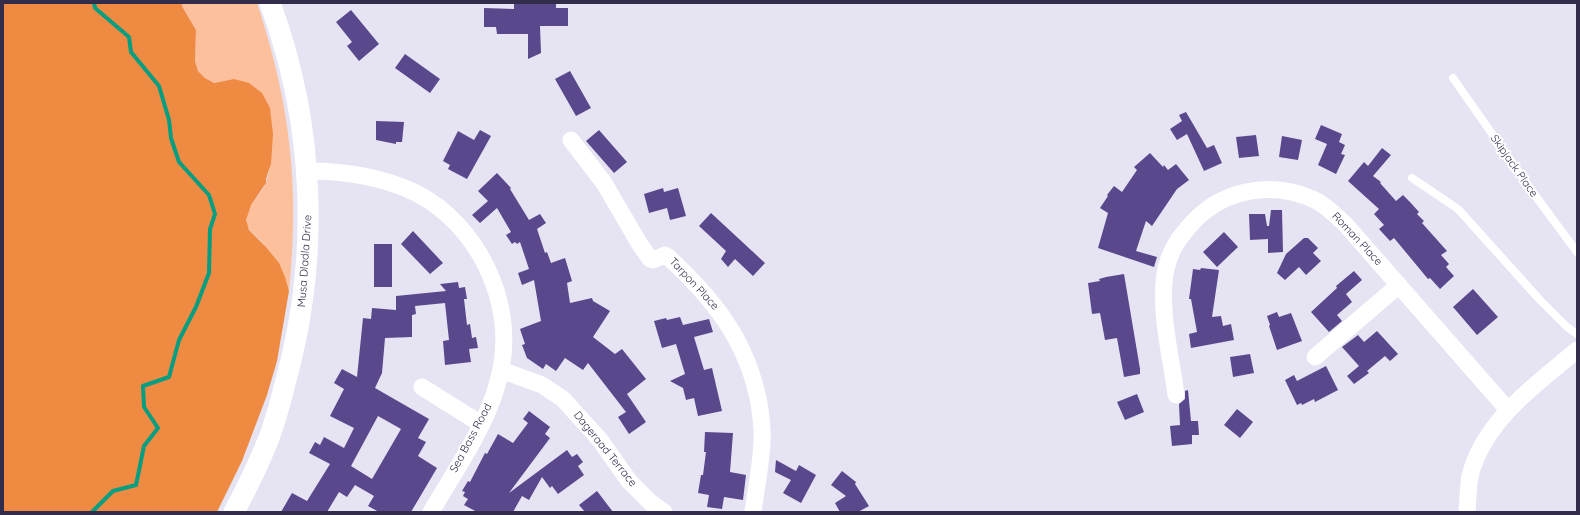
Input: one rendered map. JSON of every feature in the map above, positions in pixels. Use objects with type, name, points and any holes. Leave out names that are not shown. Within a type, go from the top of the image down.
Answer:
[{"type":"street","name":"Musa Dladla Drive","points":[[234,512],[251,479],[269,437],[296,345],[305,290],[309,235],[307,171],[296,89],[286,47],[270,3]]},
{"type":"street","name":"Tarpon Place","points":[[571,140],[604,183],[639,244],[650,259],[653,260],[666,255],[687,274],[716,306],[741,346],[751,369],[762,424],[762,442],[753,512]]},
{"type":"street","name":"Sea Bass Road","points":[[307,171],[332,171],[368,176],[391,183],[416,194],[435,206],[450,218],[468,238],[480,255],[497,293],[503,325],[503,355],[501,370],[492,398],[481,424],[431,512]]},
{"type":"street","name":"Roman Place","points":[[1176,395],[1164,309],[1164,289],[1166,268],[1180,236],[1194,220],[1216,203],[1243,192],[1281,190],[1298,194],[1316,201],[1330,210],[1346,225],[1508,410]]},
{"type":"street","points":[[1315,357],[1399,285]]},
{"type":"street","points":[[1467,512],[1470,476],[1477,455],[1487,437],[1508,410],[1577,350]]},
{"type":"street","name":"Dageraad Terrace","points":[[501,370],[542,385],[563,399],[600,440],[629,481],[651,503],[664,512]]},
{"type":"street","points":[[422,387],[481,424]]},
{"type":"lane","name":"Skipjack Place","points":[[1453,78],[1536,198],[1577,252]]},
{"type":"lane","points":[[1412,178],[1458,209],[1540,300],[1567,327],[1577,334]]},
{"type":"shaded area","points":[[3,3],[181,3],[196,30],[195,61],[198,71],[205,78],[214,83],[234,79],[249,83],[262,93],[270,108],[273,134],[271,164],[266,183],[251,205],[246,220],[249,230],[279,263],[289,291],[277,361],[267,395],[242,461],[217,512],[3,512]]},
{"type":"shaded area","points":[[181,3],[257,3],[277,75],[285,110],[290,145],[293,216],[289,291],[284,277],[274,258],[265,245],[249,229],[246,223],[248,210],[265,185],[271,164],[234,79],[214,83],[205,78],[198,71],[195,61],[196,30]]},
{"type":"building","points":[[514,3],[556,4],[556,8],[568,8],[568,26],[540,26],[541,53],[528,59],[528,34],[497,34],[496,27],[484,27],[484,8],[514,9]]},
{"type":"building","points":[[351,10],[379,44],[359,61],[347,46],[352,42],[336,22]]},
{"type":"building","points":[[405,54],[440,79],[430,93],[395,68]]},
{"type":"building","points":[[570,71],[591,108],[576,116],[555,79]]},
{"type":"building","points":[[1186,112],[1207,148],[1214,145],[1222,163],[1204,171],[1187,134],[1177,140],[1170,129],[1182,121],[1179,115]]},
{"type":"building","points":[[376,121],[404,122],[402,142],[396,142],[396,144],[376,140]]},
{"type":"building","points":[[1321,125],[1342,134],[1339,142],[1345,145],[1341,154],[1345,155],[1336,174],[1318,165],[1327,144],[1315,139]]},
{"type":"building","points":[[480,130],[491,136],[467,179],[448,169],[450,165],[443,161],[458,131],[474,140]]},
{"type":"building","points":[[599,130],[627,162],[614,173],[586,141]]},
{"type":"building","points":[[1256,135],[1259,156],[1239,158],[1236,137]]},
{"type":"building","points":[[1282,136],[1302,140],[1298,160],[1279,157]]},
{"type":"building","points":[[1382,148],[1391,155],[1373,176],[1381,182],[1380,183],[1396,201],[1403,195],[1410,202],[1419,212],[1417,214],[1424,221],[1422,223],[1447,251],[1441,255],[1449,264],[1446,267],[1454,276],[1440,289],[1430,278],[1428,279],[1394,238],[1390,241],[1379,229],[1384,225],[1374,214],[1379,209],[1348,181],[1364,162],[1368,166]]},
{"type":"building","points":[[1150,153],[1163,167],[1164,165],[1168,170],[1176,164],[1189,180],[1177,189],[1152,226],[1146,221],[1136,251],[1157,257],[1154,267],[1098,248],[1108,213],[1100,208],[1108,196],[1107,195],[1114,186],[1122,192],[1137,170],[1134,167]]},
{"type":"building","points":[[497,173],[511,188],[510,189],[529,220],[540,214],[546,223],[537,229],[545,253],[547,252],[551,263],[565,258],[572,281],[567,283],[570,303],[592,298],[593,301],[610,311],[593,337],[615,354],[622,349],[646,379],[627,394],[646,422],[629,434],[618,417],[626,412],[588,363],[583,370],[565,358],[556,371],[546,364],[543,369],[527,358],[522,345],[525,344],[520,329],[541,321],[534,280],[522,285],[518,273],[529,269],[520,242],[517,244],[515,242],[512,244],[506,235],[511,232],[497,208],[480,223],[472,215],[488,201],[478,191]]},
{"type":"building","points":[[663,188],[664,192],[678,188],[686,216],[670,220],[667,208],[649,213],[644,194]]},
{"type":"building","points":[[1271,210],[1282,210],[1283,252],[1268,253],[1268,239],[1250,240],[1249,214],[1265,214],[1267,226],[1269,226]]},
{"type":"building","points":[[711,213],[765,263],[753,276],[735,259],[728,267],[721,259],[726,251],[699,226]]},
{"type":"building","points":[[413,231],[443,263],[430,274],[401,244]]},
{"type":"building","points":[[1224,232],[1238,247],[1217,267],[1203,252]]},
{"type":"building","points":[[1304,238],[1308,238],[1318,248],[1313,253],[1321,261],[1306,275],[1299,267],[1285,280],[1277,273],[1286,254]]},
{"type":"building","points":[[374,244],[392,244],[392,287],[374,287]]},
{"type":"building","points":[[1201,268],[1219,270],[1212,317],[1221,316],[1223,326],[1231,324],[1234,340],[1191,348],[1189,334],[1197,332],[1191,299],[1189,299],[1193,269],[1200,270]]},
{"type":"building","points":[[1354,271],[1362,280],[1346,294],[1352,302],[1337,315],[1342,321],[1329,332],[1311,312],[1337,288],[1336,286]]},
{"type":"building","points":[[1124,274],[1140,374],[1124,377],[1117,338],[1105,340],[1100,313],[1092,314],[1088,283],[1100,281],[1099,279],[1106,277]]},
{"type":"building","points":[[458,282],[459,288],[465,287],[467,299],[464,299],[467,325],[470,324],[472,338],[476,337],[478,348],[469,349],[471,362],[445,365],[443,341],[449,340],[445,303],[415,306],[416,314],[412,315],[412,337],[385,338],[382,373],[375,388],[429,419],[418,438],[426,442],[418,456],[437,468],[411,512],[379,512],[368,506],[374,496],[355,485],[347,497],[339,492],[327,512],[281,512],[292,493],[307,501],[330,464],[309,453],[315,442],[320,445],[324,437],[344,448],[354,428],[330,416],[344,389],[334,383],[342,369],[357,377],[363,318],[371,319],[372,308],[396,310],[396,296],[446,291],[440,284]],"holes":[[[378,416],[401,429],[372,479],[351,466]]]},
{"type":"building","points":[[1473,289],[1498,317],[1477,335],[1453,307]]},
{"type":"building","points":[[1277,312],[1279,317],[1291,313],[1302,341],[1277,350],[1267,316]]},
{"type":"building","points":[[680,317],[683,325],[709,319],[713,332],[694,337],[704,370],[712,368],[722,411],[698,416],[694,398],[686,400],[683,388],[670,381],[685,374],[676,344],[662,348],[654,321]]},
{"type":"building","points":[[1377,331],[1398,354],[1390,361],[1385,356],[1367,371],[1369,373],[1354,384],[1347,376],[1359,366],[1342,347],[1358,335],[1364,342]]},
{"type":"building","points":[[1250,354],[1254,373],[1233,377],[1230,357]]},
{"type":"building","points":[[1326,366],[1338,390],[1315,402],[1314,399],[1302,405],[1301,403],[1297,405],[1285,380],[1294,375],[1297,381]]},
{"type":"building","points":[[1188,390],[1191,421],[1198,421],[1199,435],[1192,435],[1192,444],[1172,446],[1170,426],[1180,425],[1179,404],[1185,399],[1185,391]]},
{"type":"building","points":[[1137,394],[1144,412],[1125,420],[1117,402]]},
{"type":"building","points":[[1237,409],[1253,422],[1240,438],[1224,425]]},
{"type":"building","points":[[529,411],[550,427],[545,434],[550,438],[509,493],[567,450],[572,457],[577,454],[583,462],[578,466],[584,475],[558,494],[552,486],[550,488],[542,477],[529,500],[522,496],[513,512],[477,512],[464,505],[468,499],[463,496],[465,492],[462,491],[468,481],[470,482],[485,453],[487,454],[498,434],[513,443],[528,423],[523,419]]},
{"type":"building","points":[[705,432],[733,433],[730,472],[746,475],[743,500],[724,497],[722,509],[707,507],[709,495],[698,493],[701,475],[703,475],[706,452],[704,452]]},
{"type":"building","points":[[776,460],[796,471],[799,465],[816,475],[801,503],[783,493],[791,480],[775,472]]},
{"type":"building","points":[[842,471],[856,482],[855,484],[869,506],[858,512],[840,512],[835,503],[846,496],[831,485]]},
{"type":"building","points":[[597,491],[613,512],[585,512],[579,505]]},
{"type":"waterway","points":[[92,512],[113,491],[136,485],[144,446],[158,428],[144,407],[143,386],[169,377],[179,340],[196,307],[209,273],[210,229],[215,214],[209,195],[179,162],[171,138],[169,120],[159,86],[131,52],[129,37],[95,8],[94,3]]}]
